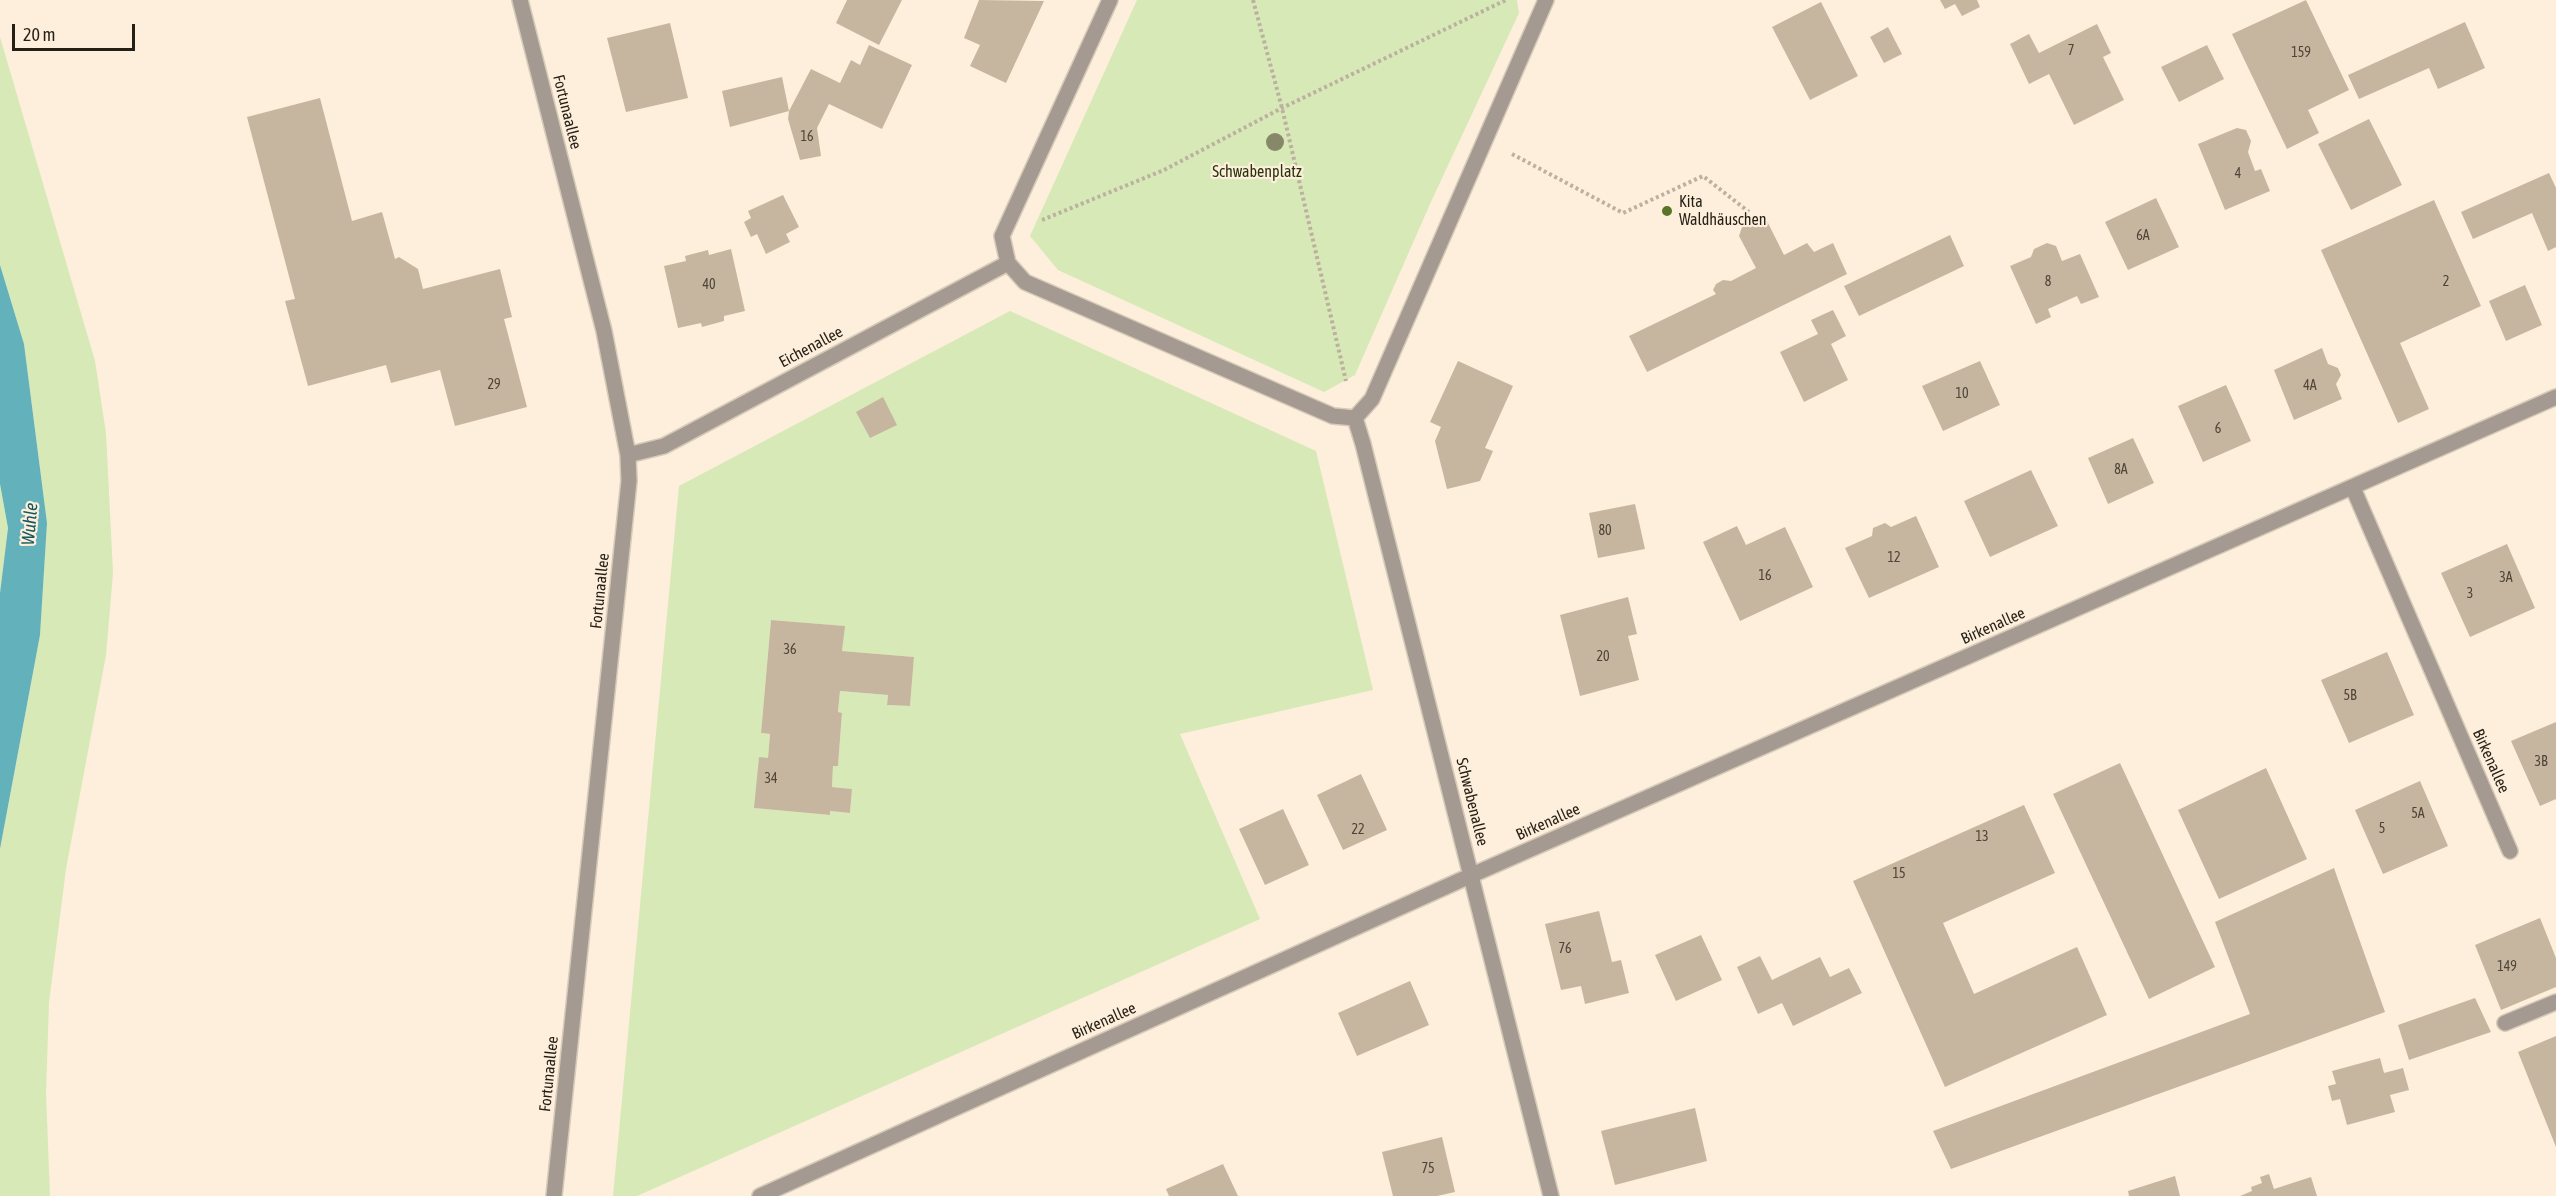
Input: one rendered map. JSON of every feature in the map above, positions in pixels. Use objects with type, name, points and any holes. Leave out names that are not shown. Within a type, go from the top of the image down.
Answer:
[{"type":"street","name":"Fortunaallee","points":[[520,0],[604,331],[628,455],[628,499],[554,1196]]},
{"type":"street","points":[[1110,0],[1002,236],[1008,263],[1025,282],[1333,416],[1355,418],[1372,399],[1546,0]]},
{"type":"street","name":"Eichenallee","points":[[628,455],[664,446],[1008,263]]},
{"type":"street","name":"Birkenallee","points":[[760,1196],[1472,875],[2556,397]]},
{"type":"street","name":"Schwabenallee","points":[[1355,418],[1472,875],[1551,1196]]},
{"type":"street","name":"Birkenallee","points":[[2352,488],[2510,851]]},
{"type":"street","points":[[2505,1023],[2556,1002]]},
{"type":"path","points":[[1253,0],[1282,108],[1355,418]]},
{"type":"path","points":[[1002,236],[1164,170],[1282,108],[1506,0]]},
{"type":"path","points":[[1512,154],[1623,213],[1703,176],[1749,212]]},
{"type":"green space","name":"Schwabenplatz","points":[[1137,0],[1517,0],[1519,13],[1430,204],[1355,375],[1324,392],[1058,270],[1030,236]]},
{"type":"green space","points":[[0,37],[95,361],[106,433],[113,573],[106,655],[66,869],[49,1002],[46,1094],[50,1196],[0,1196],[0,849],[40,635],[47,523],[24,344],[0,265]]},
{"type":"green space","points":[[1010,311],[1316,451],[1373,690],[1180,734],[1260,919],[637,1196],[613,1196],[679,486]],"holes":[[[771,620],[844,626],[842,651],[914,657],[910,706],[887,705],[888,695],[840,691],[838,712],[842,714],[838,765],[833,766],[832,787],[852,789],[850,813],[830,811],[829,815],[755,808],[759,758],[768,758],[770,734],[761,733]]]},
{"type":"green space","points":[[0,484],[8,528],[0,593]]},
{"type":"water","name":"Wuhle","points":[[0,265],[24,344],[47,523],[40,635],[0,849],[0,593],[8,528],[0,484]]},
{"type":"building","points":[[847,0],[902,0],[879,45],[836,23]]},
{"type":"building","points":[[979,0],[1044,1],[1006,83],[970,66],[980,45],[964,38]]},
{"type":"building","points":[[1940,0],[1977,0],[1980,7],[1962,16],[1955,4],[1945,9]]},
{"type":"building","points":[[2306,0],[2349,90],[2308,110],[2319,133],[2287,149],[2232,34]]},
{"type":"building","points":[[1821,2],[1858,76],[1810,100],[1772,27]]},
{"type":"building","points":[[2465,22],[2485,68],[2438,89],[2429,68],[2359,99],[2348,75]]},
{"type":"building","points":[[670,23],[688,98],[626,112],[607,38]]},
{"type":"building","points":[[2097,24],[2111,53],[2103,57],[2124,100],[2074,125],[2049,74],[2029,84],[2010,44],[2029,34],[2039,53]]},
{"type":"building","points":[[1888,27],[1902,54],[1884,63],[1870,37]]},
{"type":"building","points":[[869,45],[912,65],[882,129],[829,104],[817,128],[821,156],[800,160],[788,119],[789,111],[811,69],[840,83],[851,60],[860,65]]},
{"type":"building","points":[[2207,45],[2224,79],[2179,102],[2161,67]]},
{"type":"building","points":[[782,77],[789,111],[730,127],[722,91]]},
{"type":"building","points":[[320,98],[352,221],[382,212],[395,259],[399,257],[418,269],[423,289],[500,269],[512,317],[504,319],[527,407],[455,426],[440,370],[391,383],[386,365],[308,386],[285,301],[295,299],[247,117]]},
{"type":"building","points":[[2369,119],[2402,185],[2351,210],[2318,144]]},
{"type":"building","points":[[2237,128],[2246,130],[2251,141],[2248,152],[2255,171],[2261,169],[2270,191],[2225,210],[2198,144]]},
{"type":"building","points":[[2549,173],[2556,188],[2556,247],[2548,251],[2532,213],[2473,239],[2461,212]]},
{"type":"building","points":[[783,195],[799,227],[786,234],[790,242],[766,254],[757,234],[751,237],[744,222],[751,218],[748,211]]},
{"type":"building","points":[[2156,198],[2179,247],[2128,270],[2105,222]]},
{"type":"building","points":[[2434,200],[2481,306],[2400,343],[2429,409],[2398,423],[2321,250]]},
{"type":"building","points":[[1757,219],[1767,221],[1784,255],[1807,243],[1814,252],[1833,243],[1847,274],[1647,372],[1629,336],[1716,294],[1713,290],[1716,284],[1723,280],[1731,281],[1756,268],[1739,236],[1742,227]]},
{"type":"building","points":[[1950,235],[1964,266],[1859,316],[1844,286]]},
{"type":"building","points":[[2047,243],[2056,246],[2062,261],[2080,254],[2099,297],[2081,304],[2077,296],[2048,309],[2051,317],[2036,324],[2010,266],[2031,257],[2034,249]]},
{"type":"building","points":[[731,249],[745,311],[724,316],[724,321],[702,327],[701,323],[678,328],[664,266],[686,261],[685,256],[708,250],[709,255]]},
{"type":"building","points":[[2525,285],[2542,325],[2506,341],[2489,301]]},
{"type":"building","points":[[1833,310],[1846,336],[1831,344],[1848,380],[1804,402],[1780,352],[1818,334],[1811,320]]},
{"type":"building","points":[[2322,348],[2328,364],[2338,368],[2341,375],[2336,384],[2342,399],[2294,420],[2274,370]]},
{"type":"building","points":[[1458,361],[1513,386],[1485,448],[1493,451],[1480,481],[1447,489],[1435,441],[1441,427],[1430,422]]},
{"type":"building","points":[[1980,361],[2000,405],[1943,431],[1922,386]]},
{"type":"building","points":[[2226,385],[2251,441],[2203,462],[2178,406]]},
{"type":"building","points":[[883,397],[897,425],[870,438],[856,412]]},
{"type":"building","points":[[2133,438],[2154,483],[2108,504],[2088,458]]},
{"type":"building","points":[[2031,470],[2058,526],[1990,557],[1964,501]]},
{"type":"building","points":[[1635,504],[1645,549],[1598,558],[1589,513]]},
{"type":"building","points":[[1916,516],[1939,567],[1869,598],[1845,548],[1872,536],[1873,528],[1885,523],[1891,527]]},
{"type":"building","points":[[1737,526],[1746,545],[1785,527],[1813,587],[1740,621],[1703,542]]},
{"type":"building","points":[[2507,544],[2535,608],[2470,637],[2441,573]]},
{"type":"building","points":[[1628,597],[1637,634],[1628,636],[1639,680],[1580,696],[1560,615]]},
{"type":"building","points":[[771,620],[845,626],[842,651],[914,657],[910,706],[887,705],[888,695],[840,691],[838,712],[842,713],[838,766],[833,766],[832,787],[852,789],[850,813],[830,811],[830,815],[754,808],[759,757],[768,758],[770,734],[761,733]]},
{"type":"building","points":[[2387,652],[2414,715],[2349,743],[2321,680]]},
{"type":"building","points":[[2556,722],[2556,799],[2540,806],[2511,741]]},
{"type":"building","points":[[2120,763],[2215,967],[2149,999],[2053,794]]},
{"type":"building","points":[[2266,768],[2307,859],[2219,899],[2178,810]]},
{"type":"building","points":[[1361,774],[1387,830],[1343,850],[1317,795]]},
{"type":"building","points":[[2420,781],[2448,846],[2383,874],[2355,810]]},
{"type":"building","points":[[2024,805],[2055,873],[1943,923],[1974,994],[2077,947],[2107,1015],[1945,1087],[1853,881]]},
{"type":"building","points":[[1283,809],[1309,865],[1265,885],[1239,829]]},
{"type":"building","points":[[2334,868],[2385,1012],[1951,1169],[1933,1131],[2250,1014],[2215,922]]},
{"type":"building","points":[[1599,911],[1612,962],[1621,960],[1629,993],[1585,1004],[1581,986],[1561,990],[1545,924]]},
{"type":"building","points":[[2540,918],[2556,958],[2556,987],[2501,1010],[2475,945]]},
{"type":"building","points":[[1701,935],[1722,980],[1676,1001],[1655,955]]},
{"type":"building","points":[[1760,956],[1772,980],[1820,957],[1830,977],[1849,968],[1862,993],[1793,1026],[1782,1003],[1758,1014],[1737,967]]},
{"type":"building","points":[[1410,981],[1429,1025],[1357,1056],[1338,1013]]},
{"type":"building","points":[[2475,998],[2491,1032],[2409,1060],[2398,1025]]},
{"type":"building","points":[[2556,1036],[2556,1147],[2518,1052]]},
{"type":"building","points":[[2380,1058],[2384,1073],[2403,1068],[2409,1090],[2390,1095],[2395,1112],[2347,1125],[2340,1099],[2332,1101],[2328,1086],[2336,1084],[2332,1071]]},
{"type":"building","points":[[1695,1108],[1707,1161],[1615,1185],[1601,1131]]},
{"type":"building","points":[[1442,1137],[1455,1192],[1437,1196],[1393,1196],[1382,1152]]},
{"type":"building","points":[[1223,1164],[1238,1196],[1169,1196],[1166,1189]]},
{"type":"building","points":[[2269,1174],[2274,1189],[2311,1177],[2317,1196],[2240,1196],[2252,1191],[2251,1187],[2262,1183],[2260,1177]]},
{"type":"building","points":[[2175,1176],[2180,1196],[2129,1196],[2128,1191]]},
{"type":"place","name":"Kita Waldhäuschen","points":[[1667,211]]}]
